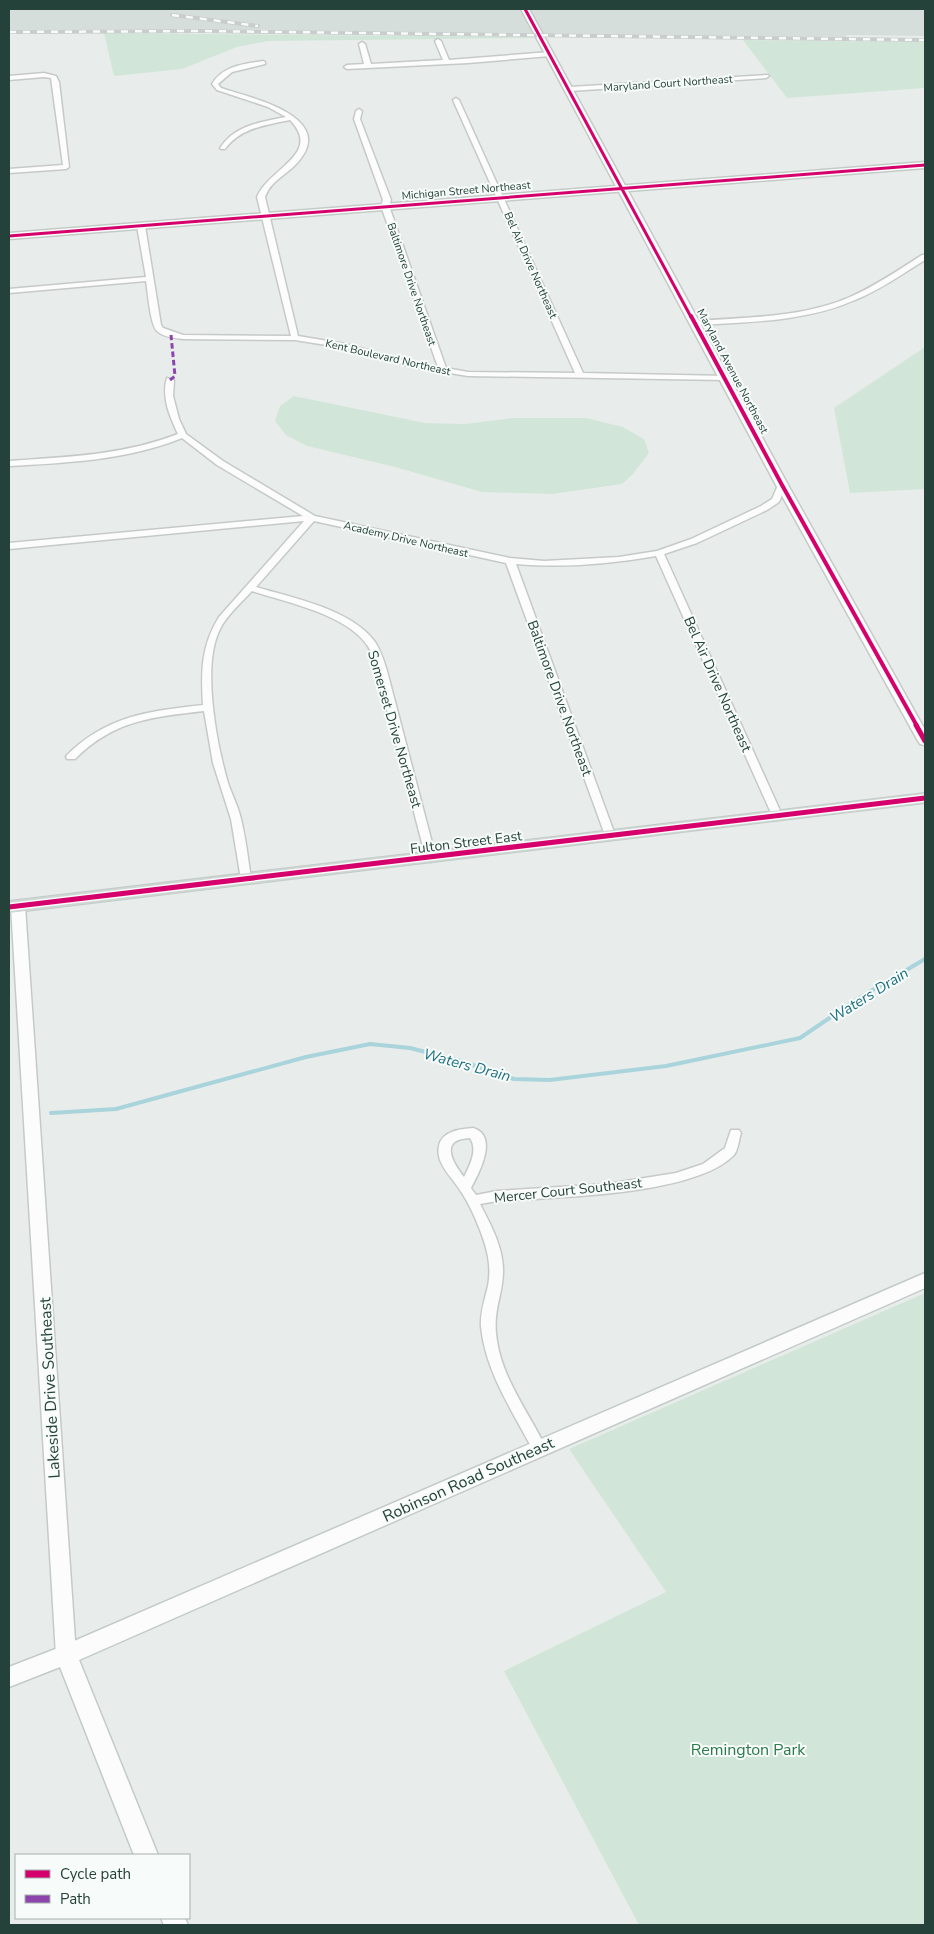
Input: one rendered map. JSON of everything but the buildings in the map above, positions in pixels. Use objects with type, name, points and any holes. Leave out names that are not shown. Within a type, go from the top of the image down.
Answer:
[{"type":"main road","name":"Michigan Street Northeast","points":[[9,236],[925,165]]},
{"type":"main road","name":"Fulton Street East","points":[[14,907],[925,798]]},
{"type":"main road","name":"Robinson Road Southeast","points":[[9,1677],[66,1655],[925,1280]]},
{"type":"main road","name":"Lakeside Drive Southeast","points":[[66,1655],[146,1854]]},
{"type":"street","name":"Maryland Avenue Northeast","points":[[525,9],[570,89],[782,485],[925,741]]},
{"type":"street","points":[[438,41],[447,62]]},
{"type":"street","points":[[362,44],[368,66]]},
{"type":"street","points":[[347,67],[550,54]]},
{"type":"street","points":[[263,63],[229,72],[218,79],[216,87],[269,106],[291,118],[301,129],[304,138],[302,149],[294,162],[271,180],[262,191],[261,204],[295,338]]},
{"type":"street","points":[[9,78],[51,76],[56,82],[66,167],[9,171]]},
{"type":"street","name":"Maryland Court Northeast","points":[[570,89],[766,76]]},
{"type":"street","name":"Bel Air Drive Northeast","points":[[456,100],[580,376]]},
{"type":"street","name":"Baltimore Drive Northeast","points":[[359,111],[357,119],[387,200],[385,206],[442,371]]},
{"type":"street","points":[[223,148],[226,141],[234,134],[291,118]]},
{"type":"street","points":[[9,291],[148,280],[141,226]]},
{"type":"street","points":[[696,324],[777,316],[821,309],[859,295],[925,257]]},
{"type":"street","name":"Kent Boulevard Northeast","points":[[148,280],[157,325],[160,330],[171,335],[183,337],[295,338],[346,346],[412,365],[468,374],[726,378]]},
{"type":"street","points":[[170,380],[169,396],[175,419],[183,435],[220,463],[312,518],[222,619],[214,631],[207,666],[209,707],[222,780],[236,818],[246,879]]},
{"type":"street","points":[[9,464],[127,452],[154,446],[183,435]]},
{"type":"street","name":"Academy Drive Northeast","points":[[9,546],[312,518],[510,561],[568,564],[619,560],[659,553],[694,541],[764,508],[776,500],[782,485]]},
{"type":"street","name":"Bel Air Drive Northeast","points":[[659,553],[777,815]]},
{"type":"street","name":"Baltimore Drive Northeast","points":[[510,561],[610,835]]},
{"type":"street","name":"Somerset Drive Northeast","points":[[250,588],[340,618],[369,640],[382,671],[431,858]]},
{"type":"street","points":[[71,757],[90,738],[119,723],[157,713],[209,707]]},
{"type":"street","name":"Lakeside Drive Southeast","points":[[14,907],[66,1655]]},
{"type":"street","name":"Mercer Court Southeast","points":[[472,1201],[497,1196],[607,1189],[678,1178],[707,1166],[730,1151],[735,1134]]},
{"type":"street","points":[[465,1188],[489,1235],[496,1256],[496,1278],[489,1304],[488,1325],[490,1343],[498,1370],[539,1448]]},
{"type":"shaded area","points":[[9,9],[925,9],[925,36],[846,35],[847,37],[200,29],[9,30]]},
{"type":"green space","points":[[104,33],[537,38],[268,41],[237,47],[182,69],[114,76]]},
{"type":"green space","points":[[743,40],[925,42],[925,88],[787,98]]},
{"type":"green space","points":[[925,347],[925,489],[850,493],[834,408]]},
{"type":"green space","points":[[294,396],[425,423],[465,424],[513,418],[586,418],[623,427],[644,439],[649,453],[633,474],[622,484],[552,494],[482,492],[395,467],[307,446],[286,435],[275,421],[280,406]]},
{"type":"green space","name":"Remington Park","points":[[925,1293],[925,1925],[639,1925],[504,1671],[666,1592],[569,1449]]},
{"type":"waterway","name":"Waters Drain","points":[[51,1113],[116,1109],[306,1057],[370,1044],[410,1048],[461,1061],[514,1079],[550,1080],[666,1066],[800,1038],[856,1000],[925,959]]},
{"type":"railway","points":[[172,15],[258,26]]},
{"type":"railway","points":[[9,32],[200,31],[925,40]]},
{"type":"marked path","points":[[170,380],[175,376],[171,335]]},
{"type":"cycle path","points":[[525,9],[782,485],[925,741]]},
{"type":"cycle path","points":[[9,236],[925,165]]},
{"type":"cycle path","points":[[9,907],[925,798]]}]
